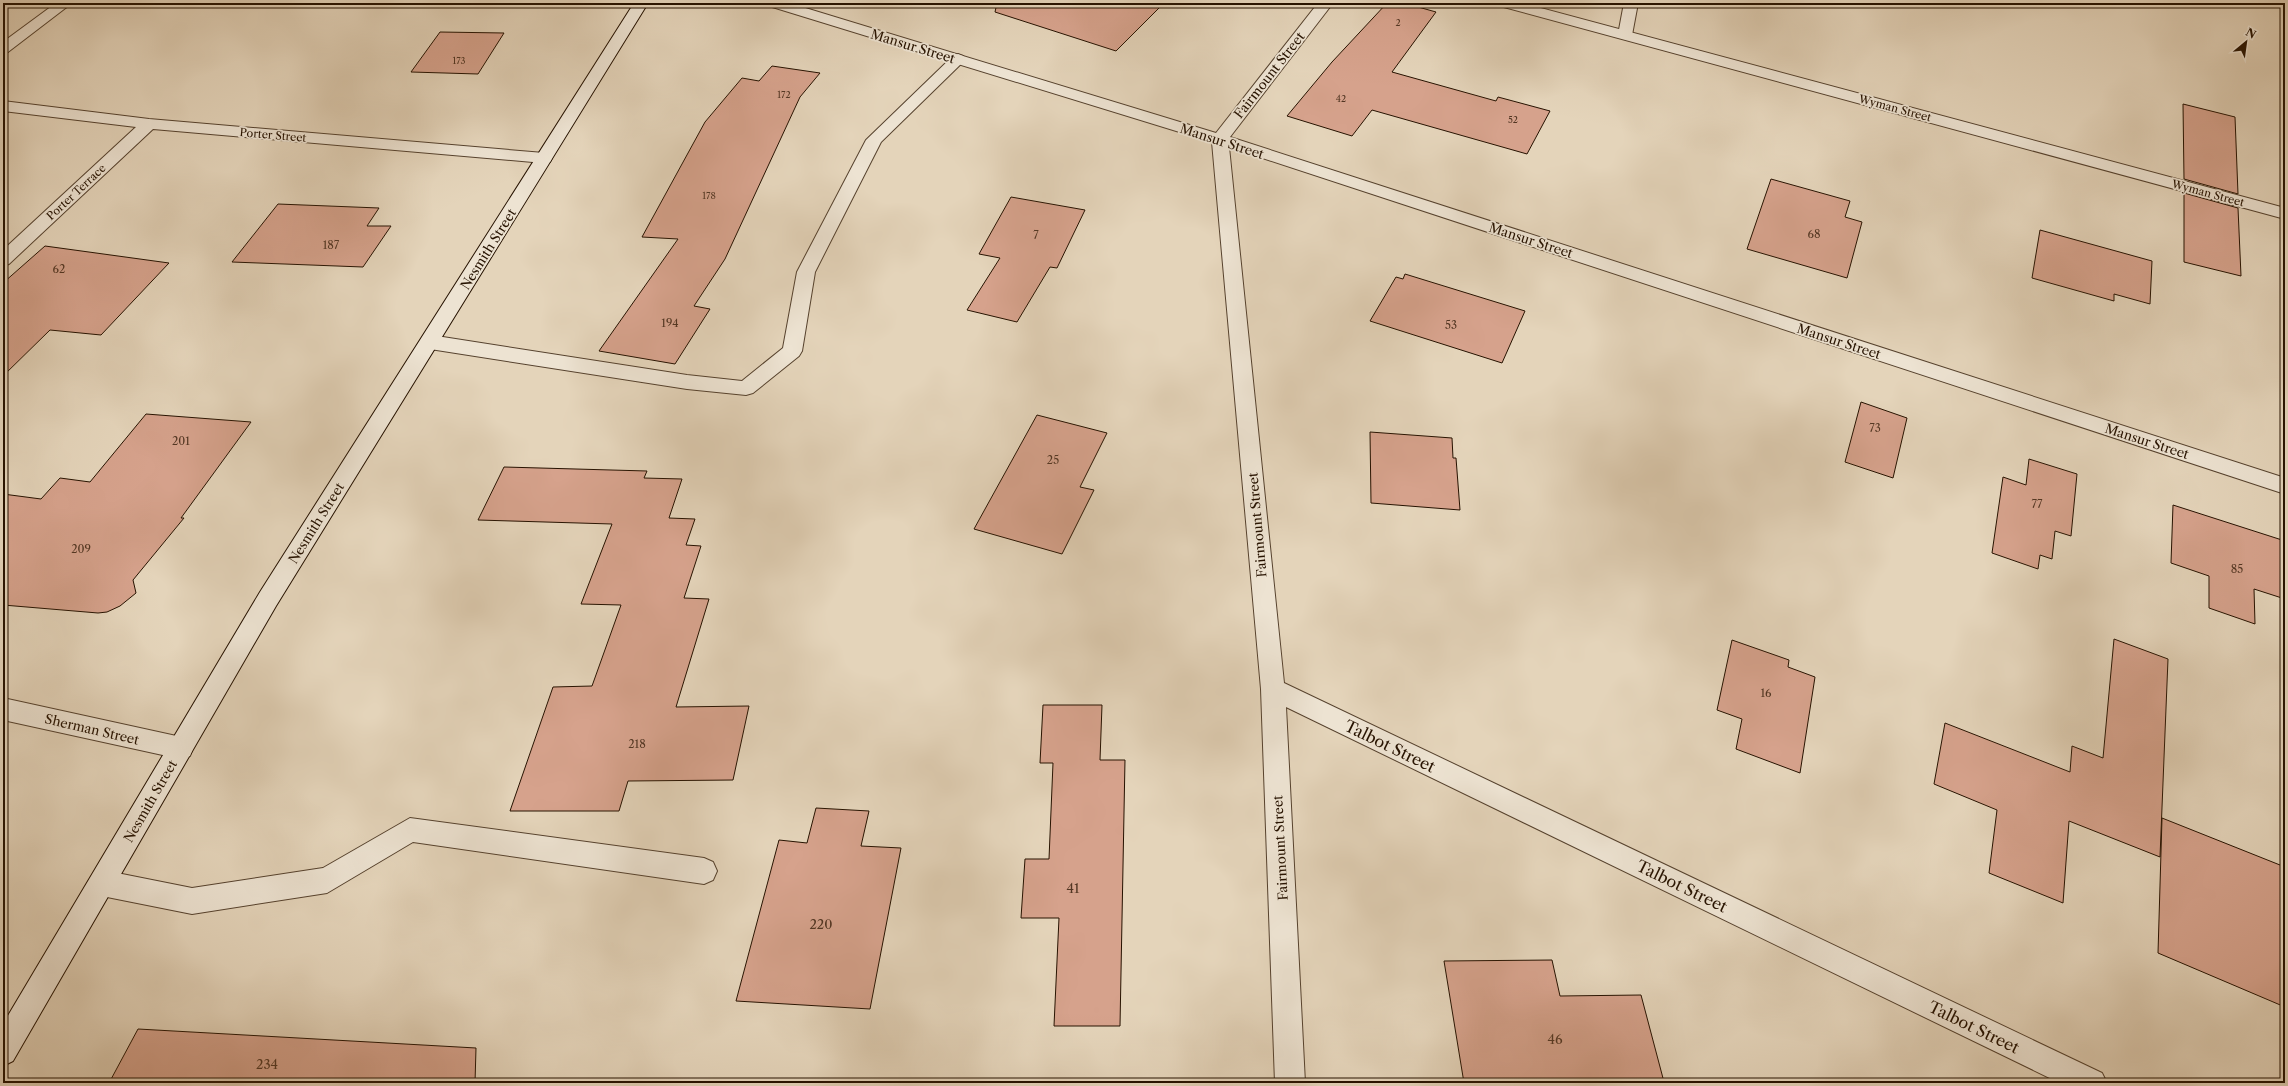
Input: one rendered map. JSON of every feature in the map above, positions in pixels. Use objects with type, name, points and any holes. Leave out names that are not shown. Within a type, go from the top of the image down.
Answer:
[{"type":"street","points":[[3,49],[65,3]]},
{"type":"street","name":"Nesmith Street","points":[[3,1051],[268,599],[641,3]]},
{"type":"street","name":"Mansur Street","points":[[774,3],[1220,139],[2285,486]]},
{"type":"street","name":"Fairmount Street","points":[[1290,1083],[1272,690],[1220,139],[1326,3]]},
{"type":"street","name":"Wyman Street","points":[[1504,3],[2285,214]]},
{"type":"street","points":[[1625,36],[1631,3]]},
{"type":"street","points":[[430,342],[687,382],[746,388],[792,351],[806,272],[874,140],[958,59]]},
{"type":"street","name":"Porter Street","points":[[3,106],[149,124],[544,158]]},
{"type":"street","name":"Porter Terrace","points":[[3,260],[149,124]]},
{"type":"street","name":"Talbot Street","points":[[1272,690],[2092,1083]]},
{"type":"street","name":"Sherman Street","points":[[3,709],[180,748]]},
{"type":"street","points":[[102,883],[192,901],[327,880],[410,830],[704,871]]},
{"type":"building","points":[[997,3],[1164,3],[1116,51],[995,12]]},
{"type":"building","points":[[1387,3],[1404,3],[1436,12],[1392,72],[1496,101],[1498,97],[1550,111],[1527,154],[1372,110],[1352,136],[1287,116],[1332,62]]},
{"type":"building","points":[[440,32],[504,33],[478,74],[411,72]]},
{"type":"building","points":[[772,66],[820,73],[800,97],[725,259],[694,306],[710,309],[675,364],[599,351],[678,239],[642,237],[705,122],[742,78],[759,81]]},
{"type":"building","points":[[2183,104],[2235,117],[2238,194],[2184,179]]},
{"type":"building","points":[[1771,179],[1850,201],[1845,217],[1862,222],[1847,278],[1747,249]]},
{"type":"building","points":[[2184,193],[2238,208],[2241,276],[2184,262]]},
{"type":"building","points":[[1011,197],[1085,210],[1057,268],[1050,267],[1017,322],[967,310],[1000,258],[979,254]]},
{"type":"building","points":[[278,204],[379,208],[367,226],[391,226],[363,267],[232,262]]},
{"type":"building","points":[[2040,230],[2152,261],[2150,304],[2114,294],[2114,301],[2032,278]]},
{"type":"building","points":[[45,246],[169,263],[101,335],[50,330],[3,376],[3,283]]},
{"type":"building","points":[[1405,274],[1525,311],[1502,363],[1370,321],[1396,277],[1403,279]]},
{"type":"building","points":[[1861,402],[1907,418],[1893,478],[1845,462]]},
{"type":"building","points":[[146,414],[251,422],[181,518],[184,518],[133,580],[136,593],[120,606],[107,612],[98,613],[3,605],[3,494],[41,499],[60,478],[90,482]]},
{"type":"building","points":[[1037,415],[1107,433],[1080,487],[1094,490],[1062,554],[974,529]]},
{"type":"building","points":[[1370,432],[1452,438],[1453,458],[1456,458],[1460,510],[1371,503]]},
{"type":"building","points":[[2029,459],[2077,474],[2071,536],[2055,531],[2052,559],[2040,555],[2038,569],[1992,553],[2003,477],[2026,485]]},
{"type":"building","points":[[504,467],[647,471],[644,478],[682,479],[669,518],[695,519],[686,545],[701,546],[684,598],[709,599],[676,707],[749,706],[733,780],[628,781],[619,811],[510,811],[553,687],[592,686],[621,605],[581,604],[612,524],[478,520]]},
{"type":"building","points":[[2173,505],[2282,540],[2285,599],[2254,589],[2255,624],[2209,608],[2209,576],[2171,563]]},
{"type":"building","points":[[2114,639],[2168,659],[2160,857],[2069,821],[2063,903],[1989,873],[1997,810],[1934,784],[1945,723],[2070,772],[2072,746],[2103,758]]},
{"type":"building","points":[[1732,640],[1789,660],[1788,667],[1815,677],[1800,773],[1736,749],[1742,719],[1717,710]]},
{"type":"building","points":[[1043,705],[1102,705],[1100,760],[1125,760],[1120,1026],[1054,1026],[1059,918],[1021,918],[1025,859],[1049,859],[1053,763],[1040,763]]},
{"type":"building","points":[[816,808],[869,811],[861,846],[901,848],[870,1009],[736,1001],[779,840],[807,843]]},
{"type":"building","points":[[2162,818],[2285,867],[2285,1007],[2158,953]]},
{"type":"building","points":[[1552,960],[1560,996],[1641,995],[1664,1082],[1464,1083],[1444,961]]},
{"type":"building","points":[[138,1029],[476,1048],[475,1083],[109,1083]]}]
